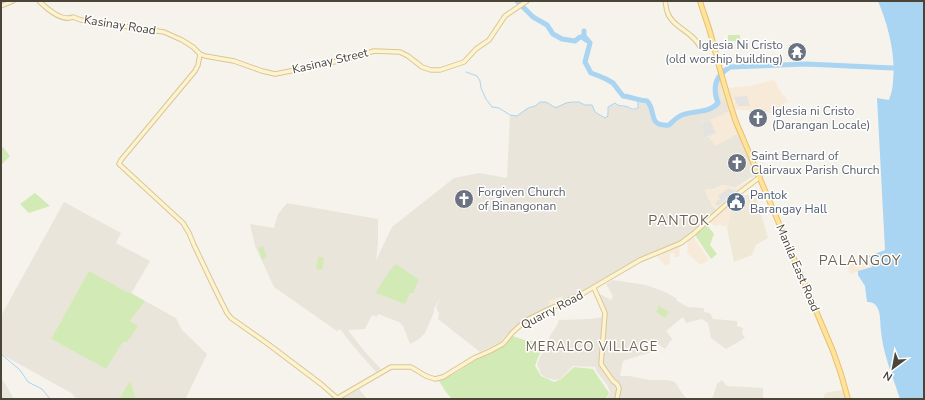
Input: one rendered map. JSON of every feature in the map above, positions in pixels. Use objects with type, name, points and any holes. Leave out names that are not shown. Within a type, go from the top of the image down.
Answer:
[{"type":"main road","name":"Manila East Road","points":[[700,1],[736,122],[833,351],[848,399]]},
{"type":"street","points":[[1,6],[13,1]]},
{"type":"street","name":"Kasinay Road","points":[[39,1],[49,10],[66,18],[73,16],[81,20],[164,32],[182,40],[193,47],[200,54]]},
{"type":"street","name":"Kasinay Street","points":[[200,54],[234,61],[274,74],[317,66],[374,51],[400,52],[408,56],[422,67],[431,70],[440,70],[464,62],[476,49],[489,40],[505,16],[526,1]]},
{"type":"street","points":[[666,1],[667,12],[674,22],[696,40],[700,47],[714,45]]},
{"type":"street","points":[[200,54],[195,71],[120,160],[119,164],[183,223],[227,313],[231,318],[317,381],[337,399]]},
{"type":"street","name":"Quarry Road","points":[[337,399],[391,367],[411,367],[426,376],[435,379],[443,377],[474,358],[502,344],[525,321],[576,298],[640,260],[681,243],[735,196],[760,177]]},
{"type":"street","points":[[594,288],[605,313],[601,364],[613,381],[618,384],[618,399]]},
{"type":"shaded area","points":[[720,75],[757,176],[750,178],[735,188],[722,185],[714,189],[705,190],[709,200],[711,201],[711,205],[717,210],[693,234],[681,243],[640,260],[594,288],[531,316],[506,335],[500,342],[480,352],[438,319],[439,314],[436,307],[441,297],[434,308],[434,312],[425,333],[410,344],[403,326],[399,322],[378,314],[377,317],[372,315],[365,329],[348,330],[365,352],[381,369],[376,372],[340,329],[337,331],[274,287],[255,246],[250,224],[274,228],[278,214],[287,203],[378,219],[378,244],[376,260],[392,227],[454,178],[479,173],[507,178],[510,115],[517,116],[526,109],[535,106],[540,102],[546,102],[554,107],[566,103],[579,102],[585,105],[592,105],[595,112],[605,118],[607,116],[608,107],[615,103],[619,106],[634,110],[638,108],[638,100],[647,101],[650,104],[656,123],[669,125],[675,119],[683,115],[714,107],[717,103],[715,88],[717,79]]},
{"type":"shaded area","points":[[774,80],[788,102],[784,103],[787,115],[735,109],[728,88],[750,86]]},
{"type":"shaded area","points":[[721,85],[723,85],[727,99],[721,100]]},
{"type":"shaded area","points":[[747,96],[750,106],[738,106],[734,97]]},
{"type":"shaded area","points":[[730,111],[739,133],[715,146],[709,137],[704,139],[701,122],[710,120]]},
{"type":"shaded area","points":[[710,120],[716,133],[704,138],[701,123]]},
{"type":"shaded area","points":[[753,178],[754,179],[717,210],[711,205],[711,201],[709,200],[705,190],[711,190],[725,185],[731,188],[737,188]]},
{"type":"shaded area","points":[[729,188],[736,190],[718,206],[715,203],[720,199],[718,196]]},
{"type":"shaded area","points":[[755,193],[768,238],[756,245],[752,255],[734,262],[727,228],[732,207],[740,201],[739,197]]},
{"type":"shaded area","points":[[64,202],[121,233],[116,243],[150,261],[131,294],[89,272],[51,339],[106,369],[123,342],[138,326],[130,321],[145,301],[176,318],[182,330],[207,354],[186,398],[136,399],[131,382],[129,382],[119,399],[79,399],[73,396],[73,394],[1,354],[1,316]]},
{"type":"shaded area","points":[[729,204],[732,207],[727,227],[719,225],[714,226],[710,221]]},
{"type":"shaded area","points":[[693,236],[709,260],[700,265],[687,253],[688,241]]},
{"type":"shaded area","points":[[680,245],[679,257],[675,257],[674,253],[670,253],[670,264],[665,265],[656,255]]},
{"type":"shaded area","points":[[869,256],[872,267],[850,274],[847,265],[848,263]]},
{"type":"shaded area","name":"MERALCO VILLAGE","points":[[613,280],[646,285],[665,292],[688,307],[704,308],[704,312],[710,313],[713,319],[737,321],[737,326],[743,328],[742,333],[745,338],[726,349],[711,338],[708,323],[702,319],[686,323],[683,317],[666,331],[672,339],[665,349],[653,340],[655,351],[623,361],[620,376],[675,382],[687,399],[607,399],[610,392],[595,367],[573,366],[560,379],[555,380],[546,378],[541,374],[537,364],[559,320],[603,317],[598,301],[598,293],[611,300],[613,296],[606,284]]},
{"type":"shaded area","points":[[562,296],[564,300],[550,306],[548,301]]},
{"type":"shaded area","points":[[1,377],[13,397],[14,399],[1,399]]},
{"type":"shaded area","points":[[722,380],[727,386],[763,388],[763,399],[712,399],[717,384]]},
{"type":"shaded area","points":[[359,389],[367,399],[342,399]]},
{"type":"shaded area","points":[[843,390],[845,398],[823,399],[825,393]]},
{"type":"green space","points":[[728,35],[740,35],[740,41],[728,41]]},
{"type":"green space","points":[[3,147],[10,156],[1,165],[1,149]]},
{"type":"green space","points":[[35,193],[50,206],[29,213],[20,204]]},
{"type":"green space","points":[[707,225],[714,234],[710,245],[717,254],[711,259],[695,235]]},
{"type":"green space","points":[[263,246],[267,257],[262,259],[258,248]]},
{"type":"green space","points":[[318,257],[324,258],[322,270],[316,269]]},
{"type":"green space","points":[[396,264],[419,280],[414,293],[410,293],[405,304],[376,293],[391,269]]},
{"type":"green space","points":[[89,271],[145,301],[130,321],[138,326],[127,342],[123,342],[106,369],[51,339]]},
{"type":"green space","points":[[659,306],[669,312],[665,318],[656,312]]},
{"type":"green space","points":[[512,336],[525,340],[545,343],[535,366],[541,376],[554,382],[561,379],[574,367],[593,369],[609,393],[606,399],[452,399],[439,381],[472,362],[505,346]]},
{"type":"green space","points":[[129,382],[131,382],[136,399],[119,399]]},
{"type":"water","points":[[878,1],[924,1],[924,399],[900,399],[882,340],[880,315],[878,309],[874,304],[867,302],[865,286],[858,275],[858,271],[872,267],[869,256],[885,250],[877,98],[889,100],[893,86],[894,71],[890,40]]},
{"type":"waterway","points":[[517,1],[533,17],[547,25],[553,34],[562,39],[575,41],[582,37],[586,40]]},
{"type":"waterway","points":[[584,31],[584,36],[590,43],[585,62],[591,73],[613,83],[623,96],[647,101],[652,109],[655,121],[662,125],[669,125],[682,115],[710,109],[718,103],[715,92],[716,82],[721,74],[730,67],[806,64],[893,68]]},
{"type":"waterway","points":[[466,72],[477,76],[486,99],[492,107],[499,108],[510,115],[517,116],[540,102],[546,102],[556,108],[566,103],[579,102],[585,105],[592,105],[595,112],[605,118],[608,116],[608,107],[615,103],[635,109],[638,108],[638,100]]},
{"type":"waterway","points":[[1,354],[20,370],[28,382],[42,389],[50,399]]},
{"type":"place","name":"Iglesia Ni Cristo (old worship building)","points":[[797,52]]},
{"type":"place","name":"Iglesia ni Cristo (Darangan Locale)","points":[[758,118]]},
{"type":"place","name":"Saint Bernard of Clairvaux Parish Church","points":[[737,163]]},
{"type":"place","name":"Forgiven Church of Binangonan","points":[[464,199]]},
{"type":"place","name":"Pantok Barangay Hall","points":[[736,202]]},
{"type":"district","name":"PANTOK","points":[[679,220]]},
{"type":"district","name":"PALANGOY","points":[[860,260]]},
{"type":"district","name":"MERALCO VILLAGE","points":[[592,346]]}]
